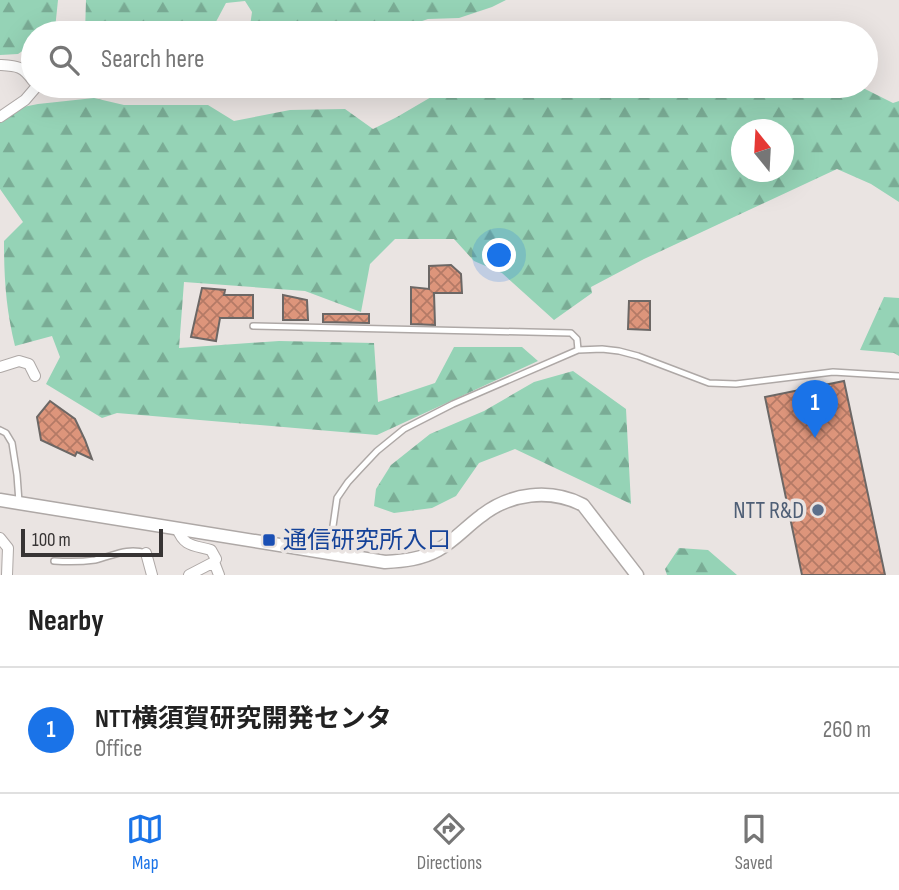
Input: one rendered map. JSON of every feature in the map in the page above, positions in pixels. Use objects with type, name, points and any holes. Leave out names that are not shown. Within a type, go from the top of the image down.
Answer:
[{"type":"street","points":[[0,65],[21,68]]},
{"type":"street","points":[[0,117],[27,98]]},
{"type":"street","points":[[0,367],[19,361],[29,363],[35,376]]},
{"type":"street","points":[[0,500],[385,562],[407,561],[435,552],[451,542],[481,515],[501,503],[543,494],[571,499],[583,505],[637,575]]},
{"type":"street","points":[[177,528],[184,543],[211,550],[219,575]]},
{"type":"street","points":[[0,538],[8,548],[7,575]]},
{"type":"street","points":[[145,553],[152,575]]},
{"type":"street","points":[[189,575],[214,562]]},
{"type":"lane","points":[[253,326],[570,333],[577,339],[578,350]]},
{"type":"lane","points":[[329,554],[337,498],[377,451],[404,429],[453,404],[578,350],[619,351],[709,383],[736,384],[833,372],[899,376]]},
{"type":"lane","points":[[0,430],[6,433],[12,443],[19,502]]},
{"type":"lane","points":[[54,561],[76,562],[124,551],[136,550],[145,553]]},
{"type":"green space","points":[[0,0],[58,0],[56,21],[21,21],[21,52],[0,55]]},
{"type":"green space","points":[[86,0],[506,0],[459,18],[422,21],[251,21],[252,12],[245,1],[226,3],[216,21],[85,21]]},
{"type":"green space","points":[[878,96],[893,103],[899,101],[899,202],[871,184],[837,169],[644,259],[591,287],[592,293],[554,320],[502,273],[474,261],[454,239],[395,239],[370,264],[361,312],[305,291],[184,282],[179,348],[279,341],[374,343],[378,402],[435,383],[454,347],[522,347],[538,361],[377,435],[117,413],[102,418],[46,384],[60,357],[52,336],[15,346],[6,294],[4,241],[23,222],[0,189],[0,120],[13,109],[94,98],[124,105],[208,105],[234,121],[290,110],[345,109],[373,129],[429,98],[878,98]]},
{"type":"green space","points":[[884,297],[899,298],[899,356],[894,353],[860,350]]},
{"type":"green space","points":[[573,371],[626,409],[631,504],[515,449],[479,463],[456,496],[432,508],[394,513],[374,506],[376,489],[391,465],[430,434],[484,411],[534,382]]},
{"type":"green space","points":[[679,548],[708,550],[737,575],[667,575],[665,569]]},
{"type":"building","points":[[451,265],[461,274],[462,293],[434,293],[435,325],[411,324],[411,287],[429,289],[429,266]]},
{"type":"building","points":[[202,288],[225,290],[224,295],[253,295],[253,318],[220,318],[216,341],[191,337]]},
{"type":"building","points":[[283,295],[307,300],[308,320],[283,320]]},
{"type":"building","points":[[629,301],[650,301],[650,330],[628,329]]},
{"type":"building","points":[[323,314],[369,314],[369,323],[323,322]]},
{"type":"building","points":[[844,381],[885,575],[802,575],[765,397]]},
{"type":"building","points":[[50,401],[75,419],[92,459],[77,452],[75,456],[41,440],[37,417]]},
{"type":"place","name":"NTT横須賀研究開発センタ","points":[[815,438]]},
{"type":"place","name":"NTT R&D","points":[[818,510]]},
{"type":"place","name":"通信研究所入口","points":[[269,540]]}]
